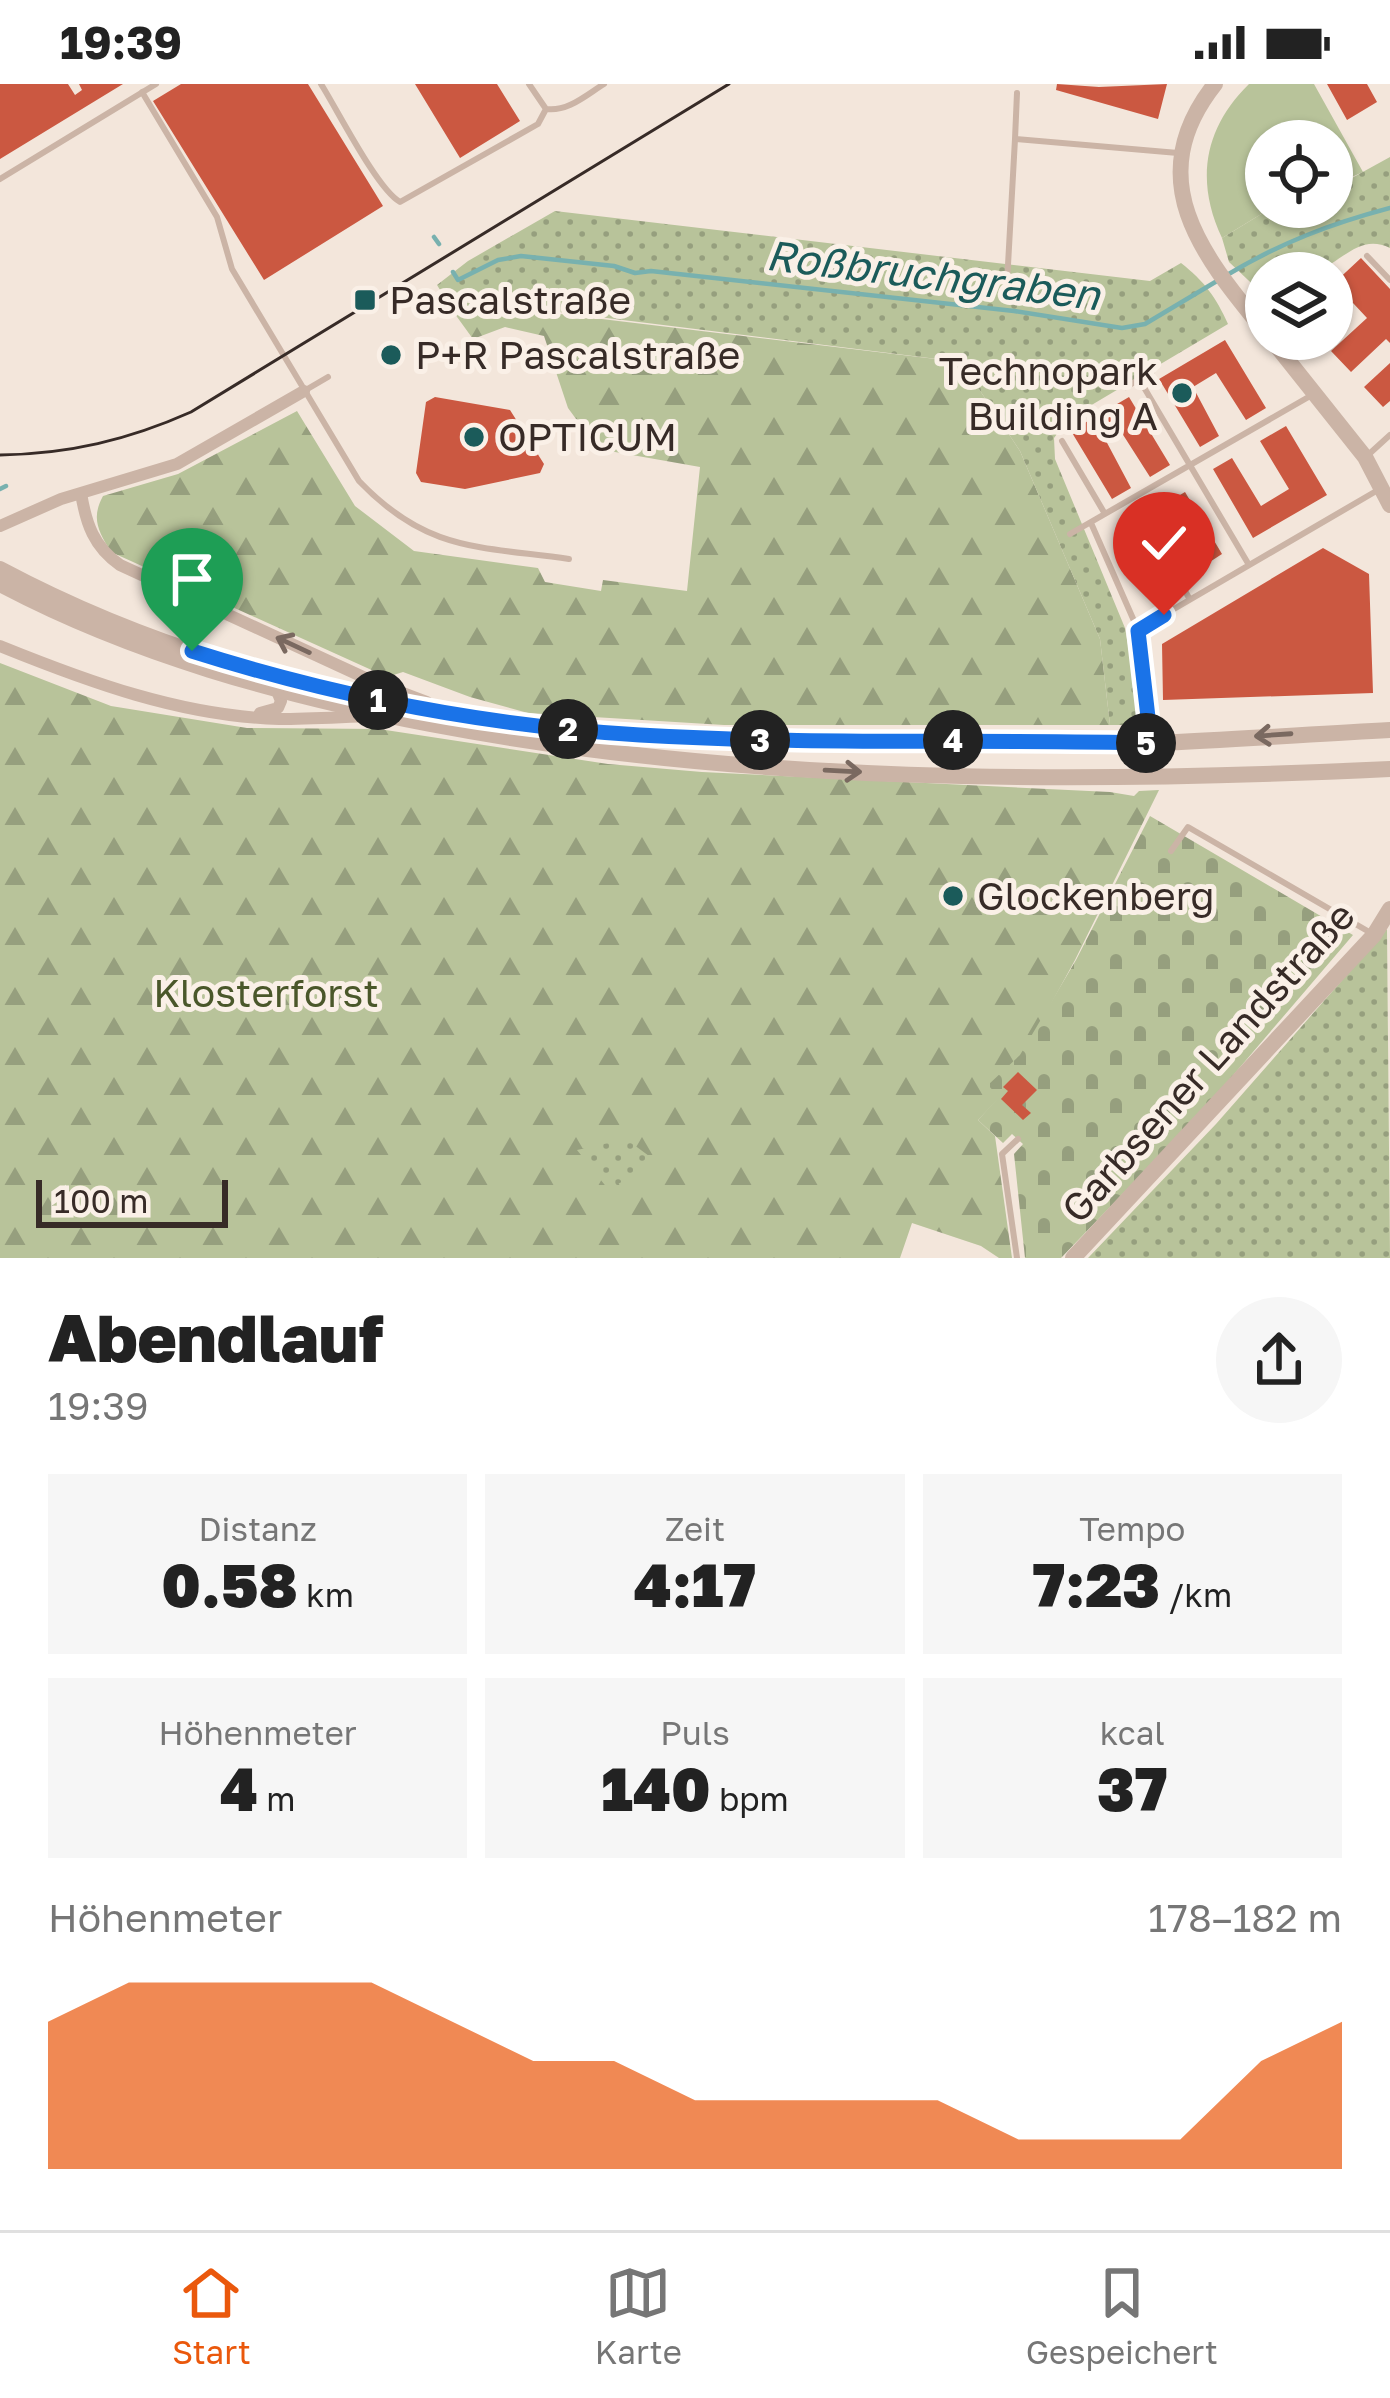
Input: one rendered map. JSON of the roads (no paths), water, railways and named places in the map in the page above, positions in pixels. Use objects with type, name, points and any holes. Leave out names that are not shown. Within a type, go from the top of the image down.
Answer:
[{"type":"street","points":[[1215,84],[1192,120],[1181,185],[1189,224],[1245,307]]},
{"type":"street","points":[[1289,360],[1365,457],[1386,496]]},
{"type":"street","points":[[0,526],[177,464],[304,391]]},
{"type":"street","points":[[81,494],[91,533],[120,565],[374,682],[480,718]]},
{"type":"street","points":[[0,569],[147,635],[238,666],[377,700],[480,718],[704,738],[1151,743],[1390,730]]},
{"type":"street","points":[[0,584],[144,649],[277,691],[388,716],[566,746],[783,768],[1015,776],[1390,769]]},
{"type":"street","points":[[0,646],[129,694],[274,719],[388,716]]},
{"type":"street","points":[[247,715],[274,711],[281,700],[277,691]]},
{"type":"street","name":"Garbsener Landstraße","points":[[1073,1258],[1374,934],[1390,909]]},
{"type":"lane","points":[[0,179],[156,84]]},
{"type":"lane","points":[[322,84],[393,200],[400,202],[538,124],[546,109]]},
{"type":"lane","points":[[529,84],[546,109]]},
{"type":"lane","points":[[546,109],[568,107],[604,84]]},
{"type":"lane","points":[[142,92],[217,217],[232,268],[359,481],[404,521],[432,537],[569,559]]},
{"type":"lane","points":[[1007,283],[1017,93]]},
{"type":"lane","points":[[1016,139],[1183,154]]},
{"type":"lane","points":[[1367,256],[1390,280]]},
{"type":"lane","points":[[1126,387],[1152,372]]},
{"type":"lane","points":[[304,391],[328,377]]},
{"type":"lane","points":[[1139,379],[1249,565]]},
{"type":"lane","points":[[1070,534],[1316,393]]},
{"type":"lane","points":[[1365,457],[1390,435]]},
{"type":"lane","points":[[1062,441],[1105,514]]},
{"type":"lane","points":[[1138,631],[1249,565],[1386,496]]},
{"type":"lane","points":[[1091,522],[1138,631],[1151,743]]},
{"type":"lane","points":[[1179,580],[1190,599]]},
{"type":"lane","points":[[1171,851],[1188,827],[1374,934]]},
{"type":"lane","points":[[1017,1258],[1002,1154],[1018,1139]]},
{"type":"waterway","name":"Roßbruchgraben","points":[[1227,275],[1306,235],[1390,208]]},
{"type":"waterway","name":"Roßbruchgraben","points":[[434,237],[439,244]]},
{"type":"waterway","name":"Roßbruchgraben","points":[[453,272],[458,280],[498,260],[521,256],[614,266],[635,273],[1014,311],[1122,328],[1145,324],[1217,281]]},
{"type":"waterway","name":"Roßbruchgraben","points":[[0,489],[6,486]]},
{"type":"tram line","points":[[0,455],[98,444],[191,412],[729,84]]},
{"type":"place","name":"Pascalstraße","points":[[365,300]]},
{"type":"place","name":"P+R Pascalstraße","points":[[391,355]]},
{"type":"place","name":"Technopark Building A","points":[[1182,393]]},
{"type":"place","name":"OPTICUM","points":[[474,437]]},
{"type":"place","name":"Glockenberg","points":[[953,896]]},
{"type":"park label","name":"Klosterforst","points":[[266,993]]}]
